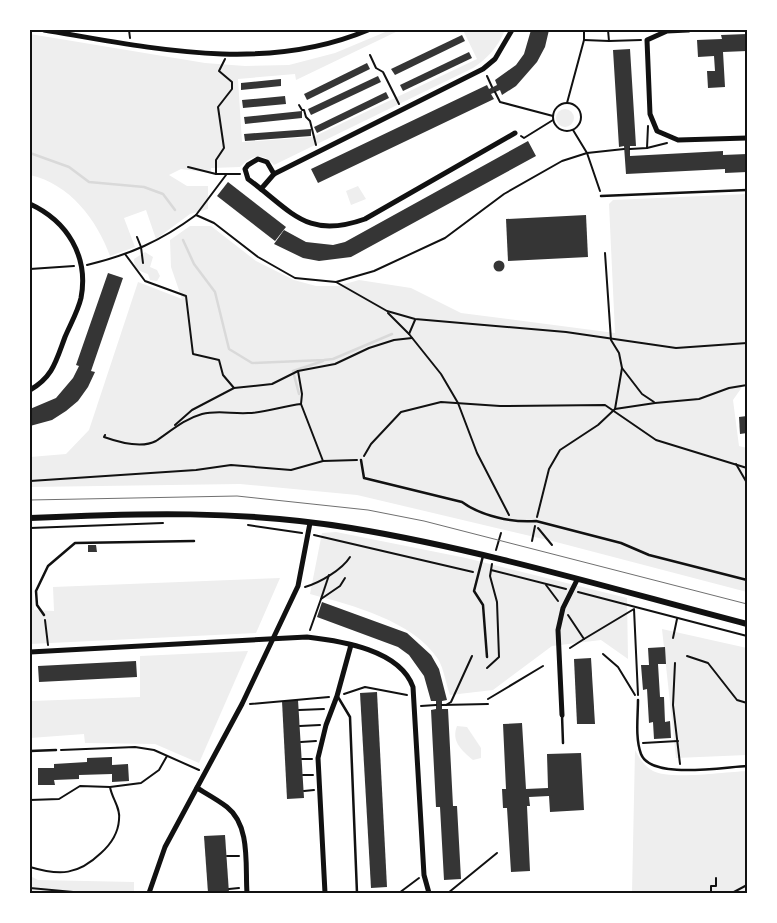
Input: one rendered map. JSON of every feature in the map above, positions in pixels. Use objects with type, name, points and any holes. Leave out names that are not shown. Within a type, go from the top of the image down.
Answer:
[{"type":"street","points":[[44,30],[186,54],[227,56],[292,51],[349,38],[368,30]]},
{"type":"street","points":[[261,189],[274,174],[483,69],[495,60],[512,30]]},
{"type":"street","points":[[688,30],[668,31],[646,40],[650,114],[657,131],[678,140],[747,138]]},
{"type":"street","points":[[274,174],[267,162],[258,159],[245,169],[248,179],[302,222],[323,227],[344,227],[365,219],[515,133]]},
{"type":"street","points":[[30,204],[44,210],[58,222],[69,236],[80,256],[82,266],[81,298],[52,370],[44,381],[30,390]]},
{"type":"street","points":[[30,518],[174,514],[243,516],[310,523],[391,535],[493,558],[747,624]]},
{"type":"street","points":[[149,893],[165,847],[242,704],[275,638],[298,586],[310,523]]},
{"type":"street","points":[[562,714],[558,630],[563,608],[577,580]]},
{"type":"street","points":[[30,652],[307,637],[337,641],[390,658],[409,675],[415,696],[424,875],[429,893]]},
{"type":"street","points":[[325,893],[318,758],[326,725],[337,696],[351,645]]},
{"type":"street","points":[[197,788],[228,808],[240,823],[244,844],[247,893]]},
{"type":"lane","points":[[601,196],[747,190]]},
{"type":"lane","points":[[362,460],[364,478],[462,502],[473,510],[621,542],[649,554],[747,580]]},
{"type":"lane","points":[[44,615],[37,605],[36,591],[48,566],[75,543],[194,541]]},
{"type":"lane","points":[[483,556],[474,591],[483,605],[487,656]]},
{"type":"lane","points":[[337,696],[350,717],[357,893]]},
{"type":"lane","points":[[638,700],[638,743],[645,762],[666,770],[747,766]]},
{"type":"lane","points":[[562,714],[563,743]]},
{"type":"lane","points":[[30,751],[56,750]]},
{"type":"path","points":[[567,104],[584,40],[584,30]]},
{"type":"path","points":[[608,30],[609,41]]},
{"type":"path","points":[[584,40],[646,40]]},
{"type":"path","points":[[370,55],[376,68],[383,72],[400,106]]},
{"type":"path","points":[[216,174],[216,160],[224,148],[218,107],[232,89],[232,82],[219,71],[227,56]]},
{"type":"path","points":[[483,69],[492,87]]},
{"type":"path","points":[[495,92],[500,102],[553,116]]},
{"type":"path","points":[[567,104],[575,106],[580,117],[578,126],[573,130],[562,130],[556,126],[553,116],[559,106],[567,104]]},
{"type":"path","points":[[299,105],[310,121],[318,152]]},
{"type":"path","points":[[304,110],[306,105]]},
{"type":"path","points":[[515,133],[524,138],[553,120]]},
{"type":"path","points":[[573,130],[587,154],[601,196]]},
{"type":"path","points":[[646,134],[647,148]]},
{"type":"path","points":[[630,149],[647,148],[678,140]]},
{"type":"path","points":[[196,215],[214,223],[258,257],[295,278],[336,282],[374,271],[445,238],[504,194],[536,174],[562,161],[587,154],[624,149]]},
{"type":"path","points":[[188,167],[216,174],[240,174],[248,179]]},
{"type":"path","points":[[30,269],[82,266],[125,254],[169,236],[196,215],[227,174]]},
{"type":"path","points":[[137,237],[144,263]]},
{"type":"path","points":[[605,253],[611,340],[617,346],[620,353],[622,368],[615,410]]},
{"type":"path","points":[[125,254],[146,281],[186,296],[193,354],[219,360],[223,375],[234,388]]},
{"type":"path","points":[[336,282],[387,311],[415,319],[566,332],[676,348],[747,343]]},
{"type":"path","points":[[387,311],[409,334],[441,374],[458,402],[477,454],[511,519]]},
{"type":"path","points":[[409,334],[415,319]]},
{"type":"path","points":[[105,435],[104,437],[121,443],[142,444],[154,442],[192,410],[234,388],[272,384],[298,371],[335,364],[369,348],[394,340],[412,338]]},
{"type":"path","points":[[622,368],[642,394],[655,402]]},
{"type":"path","points":[[298,371],[302,394],[301,404],[323,461]]},
{"type":"path","points":[[552,545],[536,523],[546,478],[560,450],[598,425],[615,410],[655,402],[699,399],[729,388],[747,385]]},
{"type":"path","points":[[30,481],[196,470],[231,465],[291,470],[323,461],[362,460],[371,444],[401,412],[441,402],[500,406],[605,405],[615,410],[656,440],[747,468]]},
{"type":"path","points":[[173,427],[199,415],[216,411],[249,414],[282,406],[301,404]]},
{"type":"path","points":[[736,464],[747,483]]},
{"type":"path","points":[[30,528],[165,523]]},
{"type":"path","points":[[241,524],[309,534],[490,576]]},
{"type":"path","points":[[532,541],[534,528]]},
{"type":"path","points":[[487,668],[499,657],[497,602],[490,576],[493,558],[501,533]]},
{"type":"path","points":[[298,586],[307,587],[347,563],[350,557]]},
{"type":"path","points":[[491,570],[634,609],[747,636]]},
{"type":"path","points":[[307,637],[330,574]]},
{"type":"path","points":[[321,599],[340,586],[345,578]]},
{"type":"path","points":[[584,639],[634,609]]},
{"type":"path","points":[[634,609],[638,700]]},
{"type":"path","points":[[44,615],[48,644]]},
{"type":"path","points":[[673,638],[676,619]]},
{"type":"path","points":[[603,654],[618,667],[638,700]]},
{"type":"path","points":[[446,705],[451,702],[472,656]]},
{"type":"path","points":[[687,656],[708,663],[737,700],[747,703]]},
{"type":"path","points":[[675,663],[673,705],[681,769]]},
{"type":"path","points":[[488,699],[543,666]]},
{"type":"path","points":[[242,704],[337,696],[365,687],[415,696]]},
{"type":"path","points":[[442,705],[488,704]]},
{"type":"path","points":[[415,706],[436,705]]},
{"type":"path","points":[[299,710],[331,709]]},
{"type":"path","points":[[300,726],[326,725]]},
{"type":"path","points":[[301,742],[322,741]]},
{"type":"path","points":[[646,743],[678,741]]},
{"type":"path","points":[[56,750],[135,747],[154,750],[206,773]]},
{"type":"path","points":[[30,800],[59,799],[80,786],[110,787],[141,783],[159,770],[167,756]]},
{"type":"path","points":[[302,759],[318,758]]},
{"type":"path","points":[[303,775],[319,774]]},
{"type":"path","points":[[30,867],[45,872],[62,873],[80,870],[105,850],[116,833],[120,819],[110,787]]},
{"type":"path","points":[[304,791],[320,790]]},
{"type":"path","points":[[448,893],[497,853]]},
{"type":"path","points":[[226,856],[234,856]]},
{"type":"path","points":[[399,893],[424,875]]},
{"type":"path","points":[[711,893],[711,886],[716,886],[716,878]]},
{"type":"path","points":[[732,893],[747,885]]},
{"type":"path","points":[[30,888],[84,893]]},
{"type":"path","points":[[228,889],[235,889]]},
{"type":"shaded area","points":[[390,30],[400,30],[296,80],[295,74],[238,79],[242,142],[313,137],[477,59],[463,30],[505,30],[492,52],[473,68],[274,165],[265,158],[257,157],[248,160],[240,167],[211,168],[211,173],[181,169],[169,175],[187,186],[208,186],[208,209],[190,214],[156,239],[146,210],[124,218],[135,247],[110,256],[98,229],[80,205],[58,186],[30,175],[30,34],[205,63],[245,66],[289,65],[335,53]]},
{"type":"shaded area","points":[[561,109],[569,109],[574,114],[572,125],[561,127],[556,122],[556,114]]},
{"type":"shaded area","points":[[358,186],[366,199],[351,205],[346,191]]},
{"type":"shaded area","points":[[747,194],[747,380],[733,400],[739,446],[747,448],[747,592],[556,542],[357,495],[240,484],[30,487],[30,457],[66,454],[89,430],[138,282],[182,299],[171,267],[170,240],[190,226],[211,226],[256,261],[294,280],[316,286],[338,286],[359,280],[411,288],[461,313],[615,333],[609,204],[613,200]]},
{"type":"shaded area","points":[[145,252],[153,257],[150,267],[157,270],[160,276],[157,281],[150,280],[148,274],[140,271],[135,265],[134,259]]},
{"type":"shaded area","points":[[336,532],[466,558],[627,598],[628,659],[601,640],[552,646],[493,690],[450,695],[438,659],[413,634],[380,616],[362,609],[310,594],[322,533]]},
{"type":"shaded area","points":[[30,548],[34,610],[54,611],[53,587],[280,578],[256,633],[30,644]]},
{"type":"shaded area","points":[[662,629],[747,648],[747,755],[676,758]]},
{"type":"shaded area","points":[[248,651],[199,763],[155,744],[85,743],[84,734],[30,738],[30,675],[32,701],[140,697],[140,656]]},
{"type":"shaded area","points":[[457,726],[467,727],[481,748],[481,758],[473,760],[458,745],[455,736]]},
{"type":"shaded area","points":[[635,750],[647,767],[661,774],[684,775],[747,771],[747,893],[632,893]]},
{"type":"shaded area","points":[[30,876],[38,880],[134,882],[134,893],[30,893]]},
{"type":"building","points":[[531,30],[549,30],[545,47],[537,62],[516,86],[502,95],[500,90],[491,94],[494,99],[318,183],[311,169],[487,85],[489,89],[497,85],[495,80],[516,65],[524,54]]},
{"type":"building","points":[[747,34],[747,51],[723,52],[725,87],[708,88],[707,71],[715,71],[714,56],[698,57],[697,40],[722,39],[721,35]]},
{"type":"building","points":[[462,35],[465,41],[395,75],[391,69]]},
{"type":"building","points":[[630,49],[636,146],[630,146],[630,156],[723,151],[723,155],[747,154],[747,172],[725,173],[725,169],[626,174],[624,146],[619,147],[613,50]]},
{"type":"building","points":[[469,52],[472,58],[403,91],[400,85]]},
{"type":"building","points":[[367,63],[370,69],[307,100],[304,94]]},
{"type":"building","points":[[378,76],[381,82],[311,115],[308,109]]},
{"type":"building","points":[[281,79],[281,86],[241,90],[241,83]]},
{"type":"building","points":[[386,92],[389,98],[317,133],[314,127]]},
{"type":"building","points":[[285,96],[286,104],[243,108],[242,100]]},
{"type":"building","points":[[302,111],[302,118],[245,124],[244,117]]},
{"type":"building","points":[[311,129],[311,136],[245,141],[244,134]]},
{"type":"building","points":[[528,141],[536,156],[351,257],[319,261],[303,258],[274,244],[284,230],[306,242],[333,245],[345,242]]},
{"type":"building","points":[[228,182],[286,227],[275,241],[217,196]]},
{"type":"building","points":[[586,215],[588,257],[508,261],[506,219]]},
{"type":"building","points":[[499,260],[505,266],[499,272],[493,266]]},
{"type":"building","points":[[108,273],[123,278],[91,371],[95,372],[88,387],[78,401],[66,411],[52,420],[30,426],[30,409],[56,398],[73,378],[79,366],[76,365]]},
{"type":"building","points":[[747,416],[747,433],[740,434],[739,417]]},
{"type":"building","points":[[88,545],[96,545],[97,552],[88,552]]},
{"type":"building","points":[[322,602],[407,633],[431,655],[439,669],[447,700],[442,701],[442,709],[448,709],[453,806],[457,806],[461,879],[444,880],[440,807],[436,807],[431,710],[436,709],[436,701],[431,701],[424,676],[409,655],[398,647],[317,617]]},
{"type":"building","points":[[665,647],[666,664],[658,664],[660,697],[664,697],[665,722],[670,721],[671,738],[654,739],[653,722],[649,723],[647,689],[643,690],[641,665],[649,665],[648,648]]},
{"type":"building","points":[[591,658],[595,724],[577,724],[574,659]]},
{"type":"building","points":[[136,661],[137,677],[39,682],[38,666]]},
{"type":"building","points":[[377,692],[387,887],[371,888],[360,693]]},
{"type":"building","points":[[298,700],[304,798],[287,799],[282,701]]},
{"type":"building","points":[[522,723],[526,789],[548,788],[547,754],[581,753],[584,810],[550,812],[549,796],[529,797],[530,806],[527,806],[530,871],[511,872],[507,808],[503,808],[502,789],[506,789],[503,724]]},
{"type":"building","points":[[112,757],[112,765],[128,764],[129,781],[112,782],[112,774],[79,775],[79,779],[54,780],[55,785],[38,785],[38,768],[54,768],[54,764],[87,762],[87,758]]},
{"type":"building","points":[[225,835],[229,893],[208,893],[204,836]]},
{"type":"waterway","points":[[30,153],[69,167],[89,182],[144,187],[163,194],[175,210]]},
{"type":"waterway","points":[[183,240],[194,264],[215,292],[229,349],[252,363],[333,359],[392,334]]},
{"type":"waterway","points":[[293,371],[323,361]]},
{"type":"waterway","points":[[294,375],[299,394]]},
{"type":"tram line","points":[[30,500],[237,496],[368,510],[424,521],[747,604]]}]
